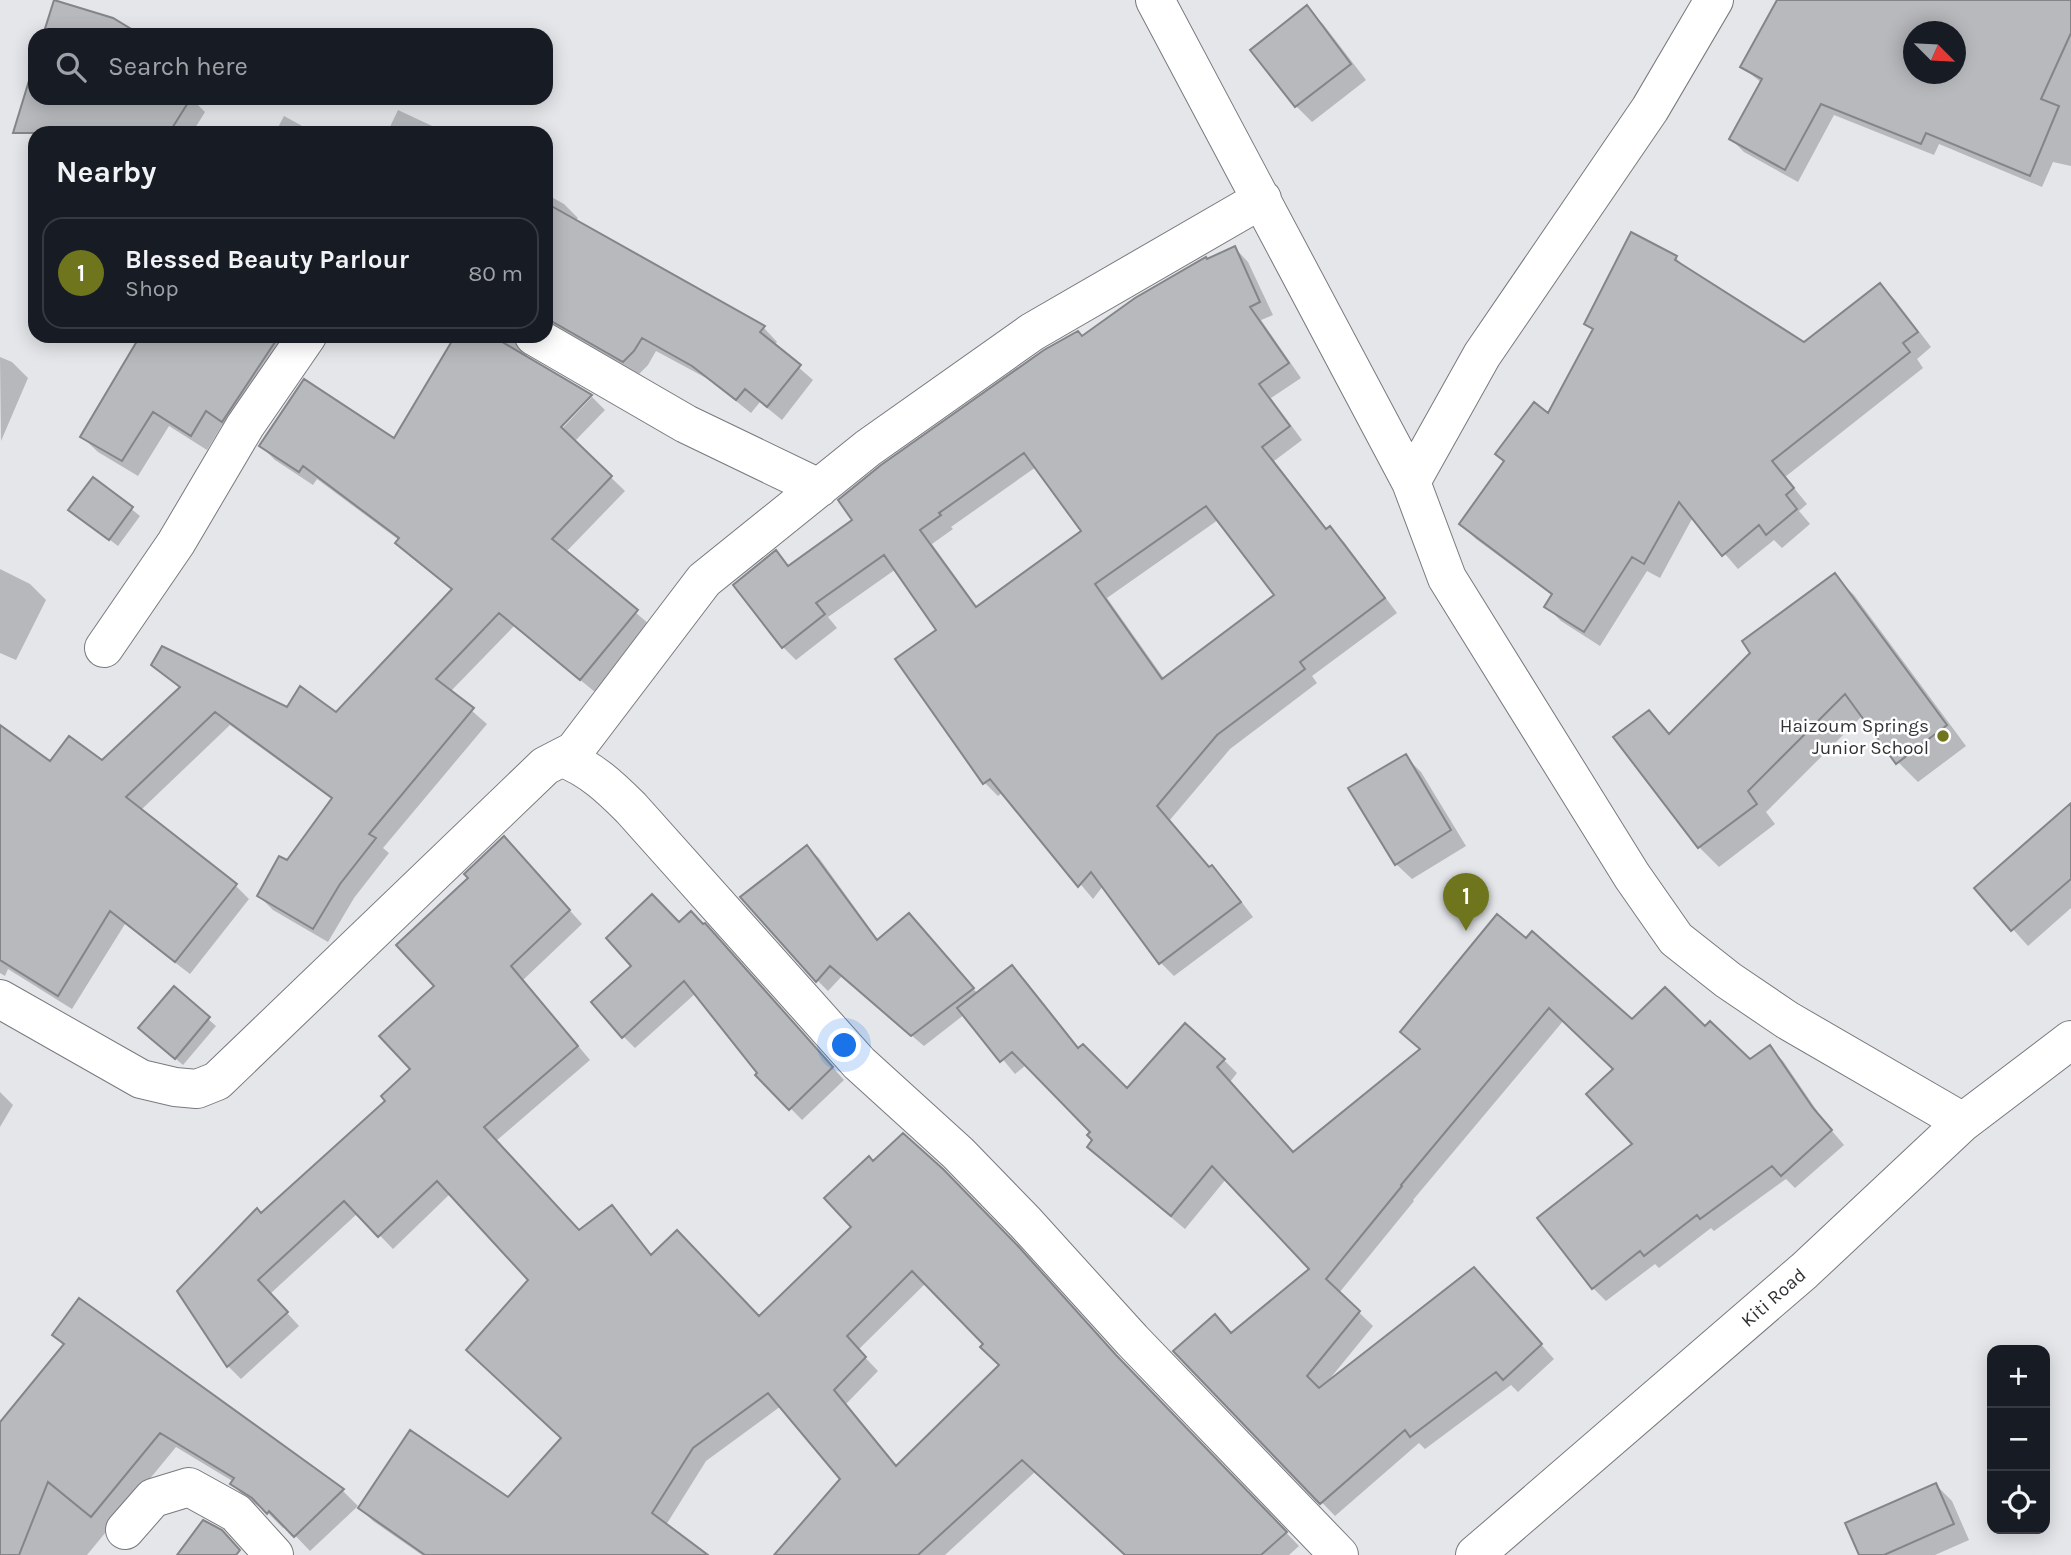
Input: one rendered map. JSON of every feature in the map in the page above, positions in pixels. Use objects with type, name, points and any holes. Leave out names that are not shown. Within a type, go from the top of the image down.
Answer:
[{"type":"street","points":[[1155,0],[1412,482],[1447,578],[1632,876],[1676,939],[1728,980],[1787,1020],[1964,1122]]},
{"type":"street","points":[[1412,482],[1482,355],[1650,109],[1714,0]]},
{"type":"street","points":[[0,999],[141,1079],[197,1089],[217,1081],[545,766],[574,751],[704,580],[868,448],[1032,332],[1262,199]]},
{"type":"street","points":[[104,648],[176,542],[245,426],[302,343]]},
{"type":"street","points":[[546,343],[686,424],[819,488]]},
{"type":"street","points":[[563,758],[581,765],[601,778],[631,808],[859,1063],[958,1153],[1132,1340],[1339,1555]]},
{"type":"street","name":"Kiti Road","points":[[1475,1555],[1804,1271],[1964,1122],[2071,1040]]},
{"type":"street","points":[[125,1530],[153,1498],[188,1487],[236,1513],[274,1555]]},
{"type":"building","points":[[54,0],[113,18],[129,28],[45,28]]},
{"type":"building","points":[[1777,0],[2071,0],[2071,33],[2041,99],[2059,106],[2030,176],[1926,133],[1921,144],[1821,104],[1785,170],[1729,139],[1762,79],[1740,67]]},
{"type":"building","points":[[1307,5],[1351,64],[1295,107],[1250,50]]},
{"type":"building","points":[[28,84],[28,105],[187,105],[173,126],[28,126],[28,133],[13,133]]},
{"type":"building","points":[[553,207],[765,326],[760,332],[801,365],[767,407],[745,389],[736,400],[692,366],[642,338],[623,362],[553,322]]},
{"type":"building","points":[[1631,232],[1677,256],[1675,260],[1804,342],[1880,283],[1918,332],[1903,343],[1910,352],[1772,461],[1794,488],[1786,495],[1797,509],[1766,535],[1759,525],[1722,556],[1679,502],[1644,564],[1632,557],[1584,632],[1544,607],[1552,594],[1459,524],[1504,461],[1495,454],[1534,402],[1548,413],[1593,329],[1584,324]]},
{"type":"building","points":[[1235,246],[1260,302],[1250,307],[1289,363],[1259,384],[1290,426],[1262,447],[1326,529],[1330,526],[1385,598],[1300,662],[1305,669],[1217,735],[1157,806],[1209,867],[1212,865],[1241,902],[1159,964],[1091,872],[1078,887],[990,779],[983,784],[895,659],[936,630],[884,555],[816,603],[825,614],[782,648],[733,585],[776,550],[788,566],[852,520],[838,500],[881,465],[1044,350],[1078,331],[1082,336],[1135,298],[1206,257],[1207,259]],"holes":[[[1024,453],[1081,531],[976,607],[920,530],[941,515],[939,513]],[[1206,506],[1274,595],[1162,679],[1095,584]]]},
{"type":"building","points":[[136,343],[274,343],[222,422],[206,411],[191,436],[153,412],[122,461],[80,437]]},
{"type":"building","points":[[451,343],[504,343],[592,395],[561,427],[612,476],[552,539],[638,610],[580,680],[499,613],[436,679],[474,708],[369,834],[376,838],[340,884],[313,929],[257,896],[279,856],[287,860],[332,798],[215,712],[126,797],[237,884],[175,962],[110,911],[58,996],[0,960],[0,725],[50,761],[69,736],[102,760],[180,687],[151,665],[162,646],[287,707],[300,686],[336,712],[452,589],[395,543],[399,538],[303,466],[299,472],[259,446],[304,379],[394,438]]},
{"type":"building","points":[[93,477],[133,507],[109,540],[68,510]]},
{"type":"building","points":[[1835,573],[1947,725],[1896,764],[1845,694],[1748,791],[1757,804],[1698,848],[1613,737],[1649,710],[1669,734],[1750,653],[1742,641]]},
{"type":"building","points":[[1406,754],[1451,830],[1395,865],[1348,788]]},
{"type":"building","points":[[2071,803],[2071,879],[2011,931],[1974,888]]},
{"type":"building","points":[[504,836],[570,910],[511,966],[578,1046],[484,1127],[579,1230],[612,1205],[651,1255],[677,1230],[759,1316],[851,1227],[824,1198],[869,1156],[873,1161],[903,1133],[943,1169],[1018,1246],[1116,1355],[1287,1532],[1261,1555],[1125,1555],[1022,1460],[918,1555],[774,1555],[840,1479],[768,1393],[693,1448],[652,1513],[708,1555],[425,1555],[358,1508],[410,1430],[508,1497],[561,1438],[466,1350],[528,1280],[437,1181],[378,1237],[344,1201],[258,1280],[288,1312],[227,1367],[177,1291],[257,1208],[261,1213],[385,1101],[381,1096],[410,1069],[379,1036],[434,986],[396,945],[468,878],[464,874]],"holes":[[[912,1271],[983,1344],[980,1347],[999,1365],[896,1466],[834,1390],[866,1357],[847,1336]]]},
{"type":"building","points":[[807,845],[877,940],[909,913],[974,988],[911,1036],[830,966],[816,982],[740,897]]},
{"type":"building","points":[[652,894],[679,922],[691,911],[705,923],[833,1067],[789,1110],[755,1075],[757,1073],[684,981],[622,1038],[591,1002],[631,966],[606,938]]},
{"type":"building","points":[[1497,914],[1526,938],[1532,931],[1632,1019],[1665,987],[1705,1026],[1710,1021],[1750,1059],[1770,1045],[1813,1108],[1832,1130],[1781,1176],[1772,1166],[1700,1219],[1697,1215],[1644,1256],[1640,1251],[1592,1289],[1537,1218],[1632,1144],[1586,1094],[1613,1069],[1549,1008],[1326,1279],[1360,1311],[1307,1376],[1319,1388],[1474,1267],[1542,1344],[1503,1380],[1496,1372],[1410,1437],[1405,1430],[1320,1504],[1173,1351],[1215,1314],[1231,1333],[1309,1269],[1212,1166],[1171,1216],[1087,1147],[1092,1140],[1087,1135],[1090,1132],[1012,1052],[1000,1062],[957,1008],[1012,965],[1078,1048],[1083,1044],[1127,1088],[1185,1023],[1225,1059],[1217,1067],[1293,1152],[1420,1049],[1400,1032]]},
{"type":"building","points":[[174,986],[210,1017],[175,1059],[138,1028]]},
{"type":"building","points":[[79,1298],[344,1489],[294,1537],[269,1511],[267,1514],[252,1498],[230,1484],[234,1478],[160,1433],[91,1517],[48,1482],[19,1555],[0,1555],[0,1422],[64,1344],[52,1335]]},
{"type":"building","points":[[1936,1483],[1954,1524],[1884,1555],[1859,1555],[1845,1523]]},
{"type":"building","points":[[203,1520],[222,1530],[240,1550],[236,1555],[177,1555]]},
{"type":"place","name":"Haizoum Springs Junior School","points":[[1943,736]]},
{"type":"place","name":"Blessed Beauty Parlour","points":[[1466,931]]}]
